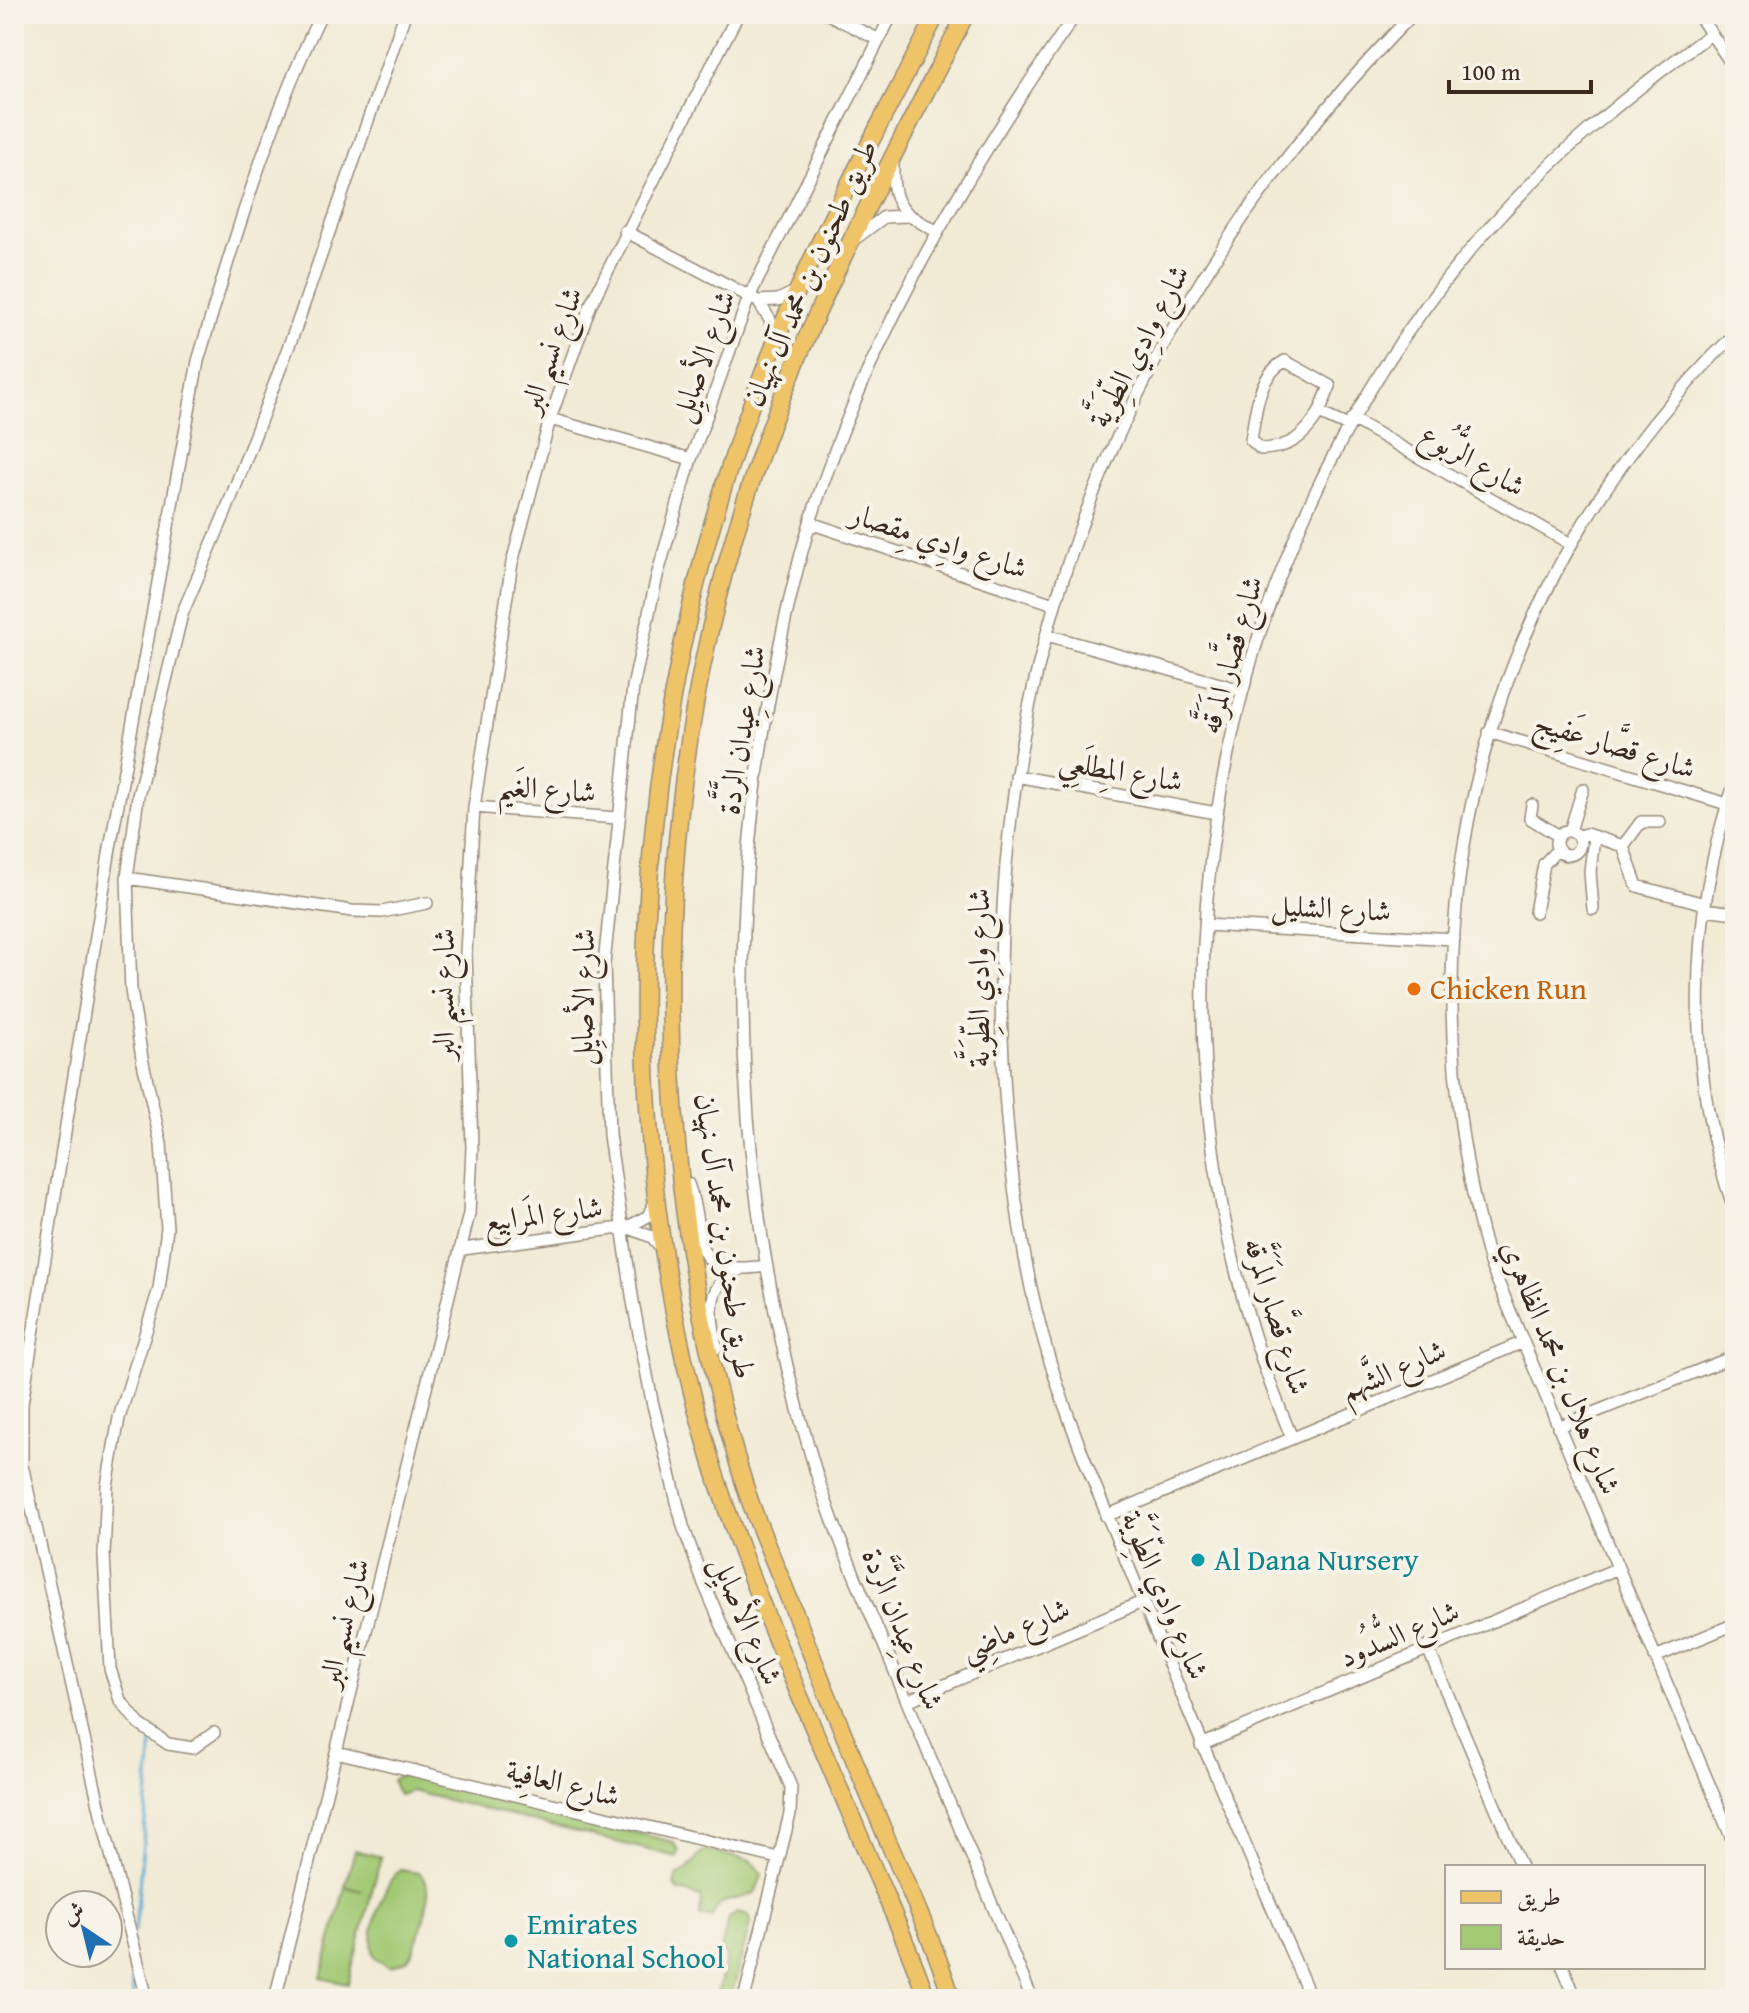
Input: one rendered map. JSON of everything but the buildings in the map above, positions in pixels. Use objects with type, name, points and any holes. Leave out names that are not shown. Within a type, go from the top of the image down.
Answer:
[{"type":"main road","name":"طريق طحنون بن محمد آل نهيان","points":[[927,1999],[737,1541],[689,1384],[663,1250],[657,1195],[647,1077],[645,952],[668,725],[704,555],[726,477],[775,343],[798,290],[937,14]]},
{"type":"main road","name":"طريق طحنون بن محمد آل نهيان","points":[[952,1999],[757,1518],[722,1412],[698,1294],[680,1169],[671,1021],[673,895],[693,727],[728,558],[754,473],[803,343],[846,247],[966,14]]},
{"type":"street","points":[[147,1999],[102,1818],[22,1465],[22,1404],[110,848],[198,361],[300,57],[321,14]]},
{"type":"street","points":[[214,1733],[193,1748],[175,1746],[160,1739],[126,1710],[110,1669],[104,1555],[109,1474],[119,1418],[159,1289],[167,1228],[161,1144],[131,990],[127,878],[142,774],[184,605],[226,511],[296,327],[405,14]]},
{"type":"street","name":"شارع نسيم البر","points":[[275,1999],[463,1249],[472,1180],[466,953],[474,807],[512,563],[550,419],[591,304],[625,231],[738,14]]},
{"type":"street","points":[[828,14],[879,40]]},
{"type":"street","name":"شارع الأصايِل","points":[[744,1999],[790,1814],[787,1774],[718,1618],[683,1526],[652,1401],[609,1135],[604,964],[633,687],[657,576],[691,459],[754,299],[892,14]]},
{"type":"street","name":"شارع عِيدان الرَّدَّة","points":[[1032,1999],[907,1701],[816,1470],[765,1266],[748,1134],[743,1059],[745,889],[767,707],[791,592],[810,523],[839,439],[875,354],[938,232],[1026,85],[1076,14]]},
{"type":"street","name":"شارع وادِي الطِّوَيَّة","points":[[1311,1999],[1106,1516],[1048,1355],[1034,1298],[1011,1168],[999,985],[1002,880],[1016,776],[1054,604],[1065,566],[1114,443],[1165,338],[1195,285],[1264,185],[1322,114],[1413,14]]},
{"type":"street","points":[[1698,14],[1735,69]]},
{"type":"street","name":"شارع قصَّار المَرَقَّه","points":[[1292,1438],[1248,1316],[1219,1187],[1204,1034],[1205,925],[1216,813],[1241,690],[1276,579],[1350,423],[1422,314],[1497,220],[1585,132],[1711,34]]},
{"type":"street","points":[[893,156],[894,195],[908,216],[938,232]]},
{"type":"street","points":[[846,247],[877,220],[908,216]]},
{"type":"street","points":[[625,231],[754,299],[770,320],[775,343]]},
{"type":"street","points":[[754,299],[778,300],[798,290]]},
{"type":"street","name":"شارع هلال بن محمد الظاهري","points":[[1735,334],[1671,400],[1607,484],[1569,543],[1527,629],[1489,732],[1459,872],[1454,939],[1453,1055],[1474,1191],[1490,1263],[1616,1569],[1735,1845]]},
{"type":"street","points":[[1285,361],[1330,386],[1319,413],[1305,434],[1281,448],[1261,449],[1251,440],[1258,397],[1273,367],[1285,361]]},
{"type":"street","name":"شارع الرُّبُوع","points":[[1319,413],[1350,423],[1569,543]]},
{"type":"street","points":[[550,419],[691,459]]},
{"type":"street","name":"شارع وادِي مِقصار","points":[[810,523],[1054,604]]},
{"type":"street","points":[[1047,635],[1241,690]]},
{"type":"street","name":"شارع قصَّار عَفِيج","points":[[1489,732],[1727,804]]},
{"type":"street","name":"شارع المِطلَعِي","points":[[1016,776],[1216,813]]},
{"type":"street","points":[[1735,782],[1727,804],[1705,906],[1699,957],[1701,1053],[1716,1148],[1735,1211]]},
{"type":"street","points":[[1535,912],[1544,864],[1569,835],[1583,789]]},
{"type":"street","points":[[1532,805],[1530,818],[1569,835],[1580,844],[1572,854],[1557,850]]},
{"type":"street","name":"شارع الغَيم","points":[[474,807],[617,818]]},
{"type":"street","points":[[1623,846],[1641,822],[1660,822]]},
{"type":"street","points":[[1569,835],[1594,837],[1623,846]]},
{"type":"street","points":[[1593,909],[1590,872],[1594,837]]},
{"type":"street","points":[[1623,846],[1637,886],[1735,913]]},
{"type":"street","points":[[127,878],[352,911],[382,912],[427,903]]},
{"type":"street","name":"شارع الشليل","points":[[1205,925],[1454,939]]},
{"type":"street","points":[[680,1169],[690,1188],[704,1253],[720,1267],[739,1270]]},
{"type":"street","name":"شارع المَرابِيع","points":[[463,1249],[625,1228],[648,1216],[657,1195]]},
{"type":"street","name":"شارع المَرابِيع","points":[[625,1228],[652,1237],[663,1250]]},
{"type":"street","points":[[722,1412],[724,1391],[711,1299],[722,1278],[739,1270],[765,1266]]},
{"type":"street","name":"شارع الشَّهم","points":[[1106,1516],[1521,1343]]},
{"type":"street","points":[[1558,1427],[1735,1356]]},
{"type":"street","name":"شارع السُّدُود","points":[[1201,1745],[1427,1646],[1616,1569]]},
{"type":"street","name":"شارع ماضِي","points":[[907,1701],[1142,1602]]},
{"type":"street","points":[[1655,1657],[1735,1624]]},
{"type":"street","points":[[1427,1646],[1520,1865]]},
{"type":"street","name":"شارع العافِية","points":[[336,1752],[778,1858]]},
{"type":"street","points":[[1564,1969],[1576,1999]]},
{"type":"green space","points":[[401,1774],[673,1842],[679,1851],[677,1857],[411,1791],[399,1795],[392,1780]]},
{"type":"green space","points":[[355,1850],[381,1857],[348,1984],[321,1978],[345,1887],[362,1891],[345,1886]]},
{"type":"green space","points":[[707,1850],[751,1861],[762,1874],[756,1892],[725,1901],[712,1917],[700,1917],[701,1897],[677,1890],[674,1884],[677,1876]]},
{"type":"green space","points":[[400,1870],[420,1873],[425,1881],[427,1901],[413,1952],[407,1960],[390,1967],[376,1959],[372,1939],[377,1912],[387,1886]]},
{"type":"green space","points":[[738,1913],[749,1916],[751,1920],[731,1999],[716,1999],[727,1956],[721,1949],[729,1918]]},
{"type":"waterway","points":[[135,1931],[152,1744]]},
{"type":"waterway","points":[[131,1958],[133,1999]]},
{"type":"place","name":"Chicken Run","points":[[1414,989]]},
{"type":"place","name":"Al Dana Nursery","points":[[1198,1560]]},
{"type":"place","name":"Emirates National School","points":[[511,1941]]}]
